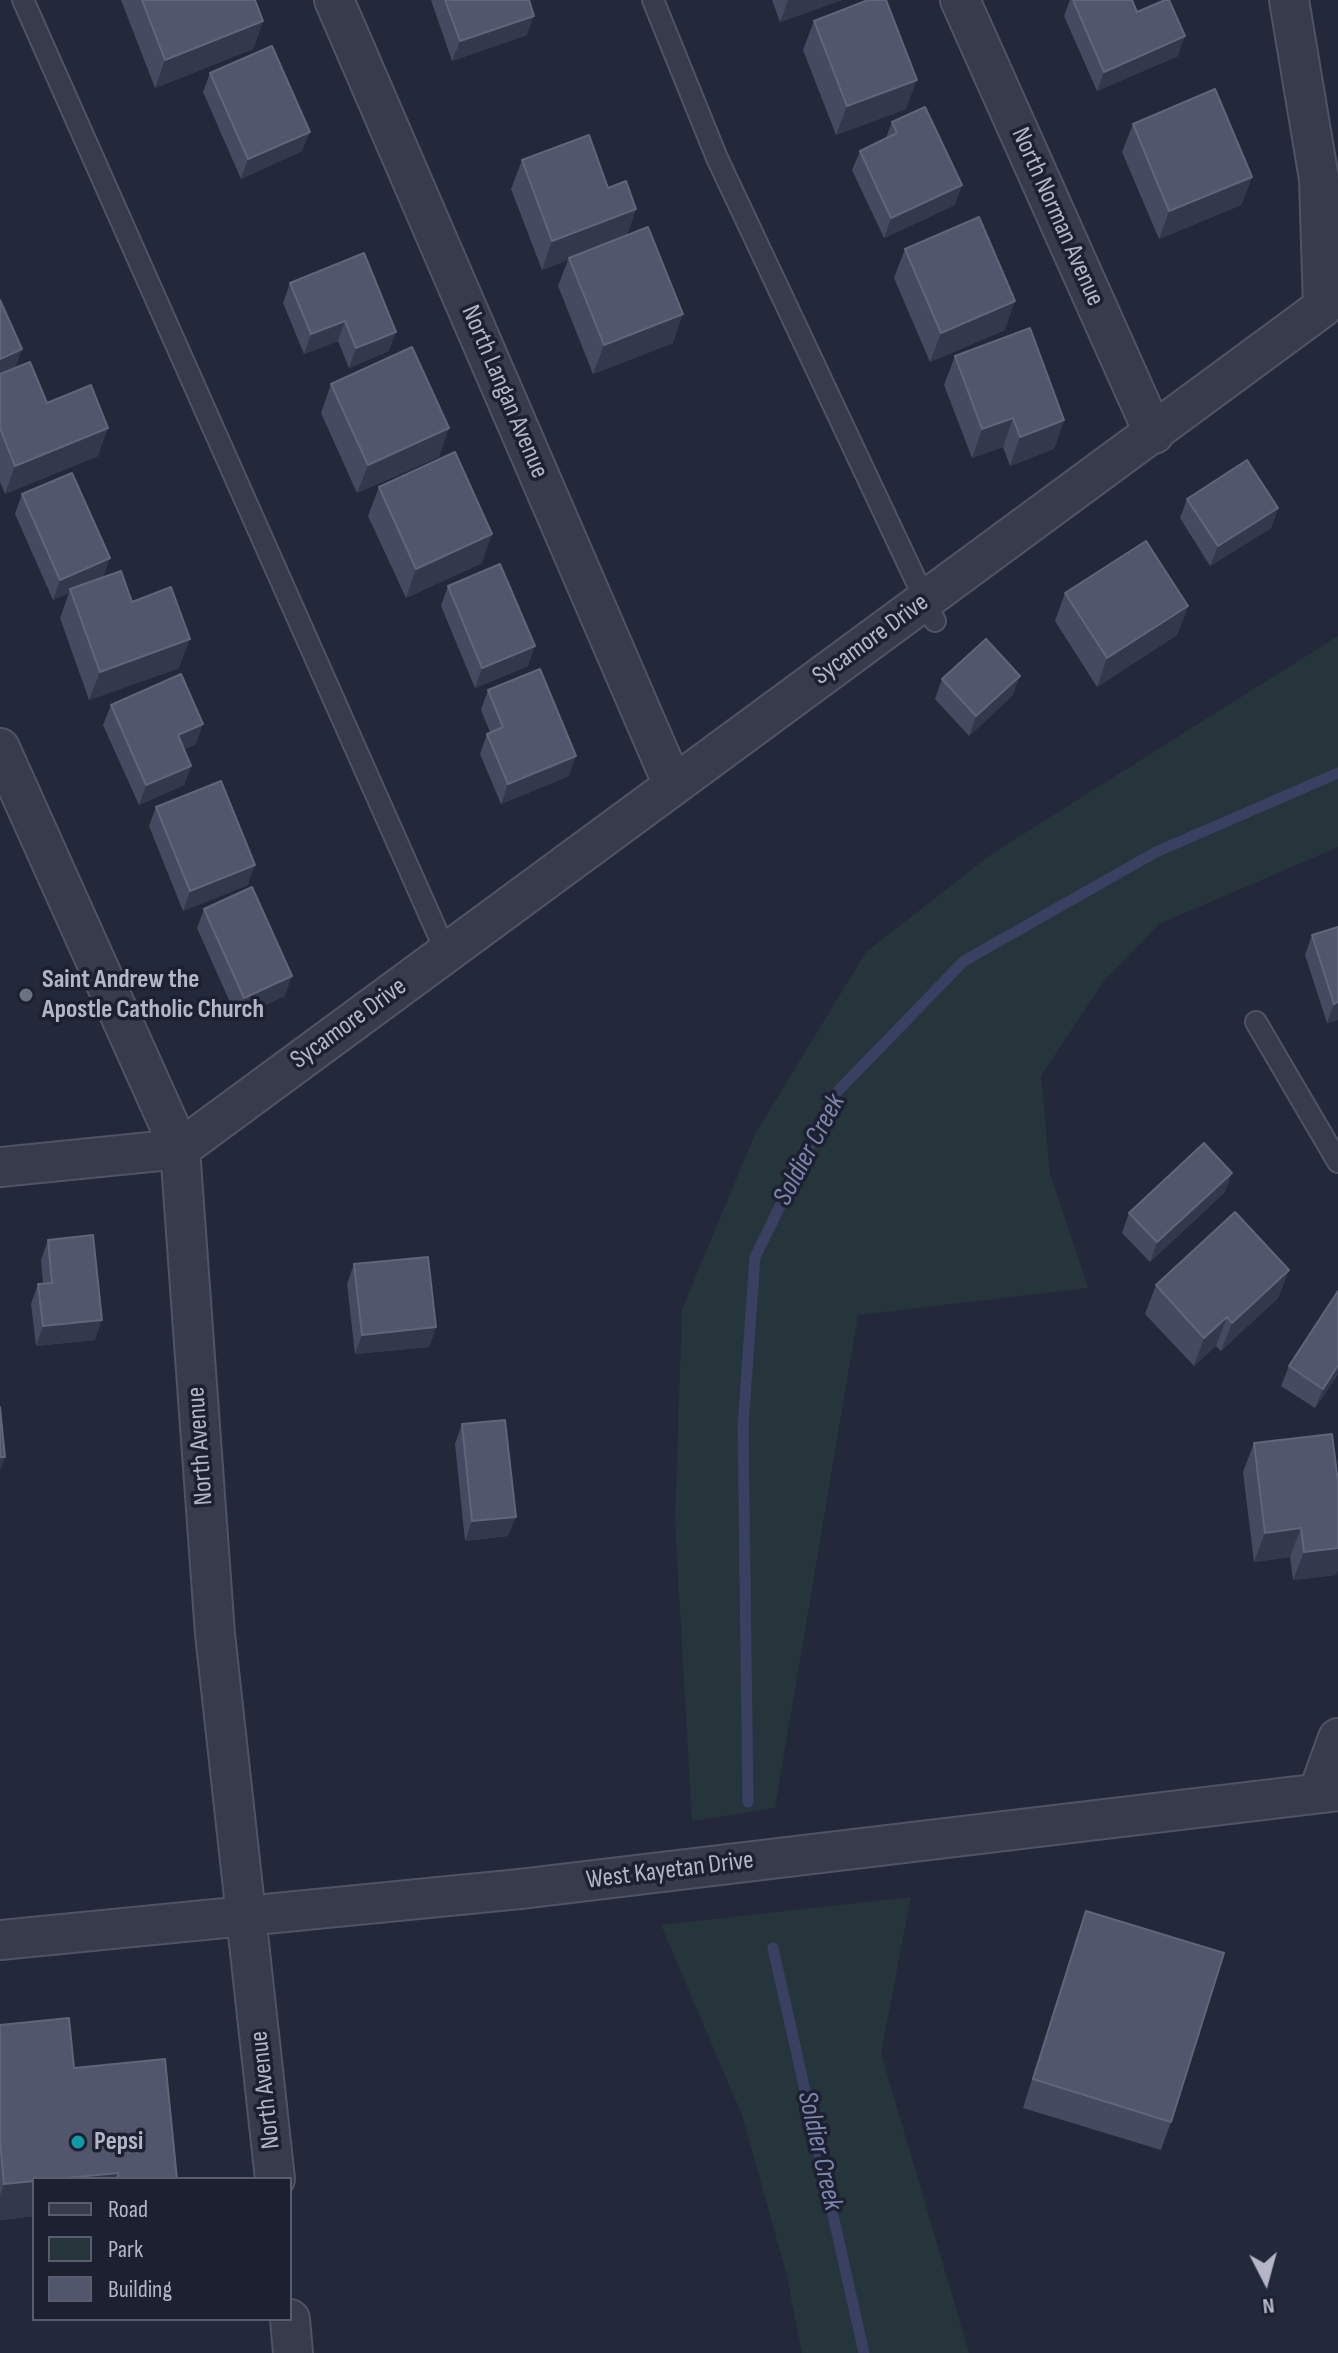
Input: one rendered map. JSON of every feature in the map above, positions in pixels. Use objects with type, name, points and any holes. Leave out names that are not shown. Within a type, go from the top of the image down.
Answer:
[{"type":"street","name":"North Langan Avenue","points":[[334,0],[673,785]]},
{"type":"street","name":"North Norman Avenue","points":[[960,0],[1154,434]]},
{"type":"street","name":"Sycamore Drive","points":[[180,1149],[673,785],[929,611],[1154,434],[1323,307],[1319,179],[1291,6]]},
{"type":"street","name":"North Avenue","points":[[0,748],[180,1149],[215,1634],[275,2177]]},
{"type":"street","points":[[0,1167],[180,1149]]},
{"type":"street","points":[[1328,1792],[1338,1738]]},
{"type":"street","name":"West Kayetan Drive","points":[[0,1940],[520,1889],[1328,1792]]},
{"type":"street","points":[[290,2321],[293,2353]]},
{"type":"lane","points":[[23,0],[446,952]]},
{"type":"lane","points":[[653,0],[717,158],[929,611]]},
{"type":"lane","points":[[1256,1022],[1338,1162]]},
{"type":"green space","points":[[1338,636],[1338,847],[1159,924],[1104,981],[1041,1076],[1050,1174],[1088,1288],[858,1315],[775,1808],[692,1821],[675,1523],[682,1309],[755,1134],[866,952],[993,853]]},
{"type":"green space","points":[[911,1897],[881,2053],[969,2353],[802,2353],[786,2272],[742,2115],[661,1925]]},
{"type":"building","points":[[142,0],[255,0],[263,21],[165,60]]},
{"type":"building","points":[[445,0],[529,0],[534,16],[460,41]]},
{"type":"building","points":[[868,0],[886,0],[917,80],[847,106],[814,21]]},
{"type":"building","points":[[1073,0],[1132,0],[1137,12],[1169,0],[1185,36],[1104,72]]},
{"type":"building","points":[[272,46],[310,132],[248,159],[210,73]]},
{"type":"building","points":[[1215,89],[1252,177],[1169,211],[1133,124]]},
{"type":"building","points":[[925,107],[962,185],[891,218],[860,151],[897,133],[892,122]]},
{"type":"building","points":[[589,135],[608,188],[626,181],[636,209],[552,241],[522,160]]},
{"type":"building","points":[[979,217],[1015,301],[941,333],[905,249]]},
{"type":"building","points":[[648,227],[683,314],[604,345],[569,258]]},
{"type":"building","points":[[364,253],[396,332],[356,348],[345,321],[311,334],[290,283]]},
{"type":"building","points":[[0,300],[22,349],[0,359]]},
{"type":"building","points":[[1030,328],[1064,420],[1020,437],[1013,418],[982,429],[955,356]]},
{"type":"building","points":[[412,347],[449,428],[368,465],[331,384]]},
{"type":"building","points":[[30,362],[47,403],[91,385],[108,428],[15,466],[0,428],[0,374]]},
{"type":"building","points":[[455,452],[492,534],[416,569],[379,487]]},
{"type":"building","points":[[1247,460],[1278,508],[1218,546],[1187,499]]},
{"type":"building","points":[[72,473],[110,558],[60,580],[22,494]]},
{"type":"building","points":[[1146,541],[1188,606],[1107,658],[1065,593]]},
{"type":"building","points":[[500,564],[535,646],[482,668],[448,586]]},
{"type":"building","points":[[121,571],[132,602],[171,587],[190,639],[100,672],[70,589]]},
{"type":"building","points":[[986,639],[1020,676],[976,716],[942,679]]},
{"type":"building","points":[[540,669],[576,756],[508,784],[487,734],[503,727],[488,690]]},
{"type":"building","points":[[181,674],[203,724],[178,735],[191,766],[146,785],[111,705]]},
{"type":"building","points":[[221,781],[255,865],[190,891],[156,807]]},
{"type":"building","points":[[252,887],[292,976],[244,998],[204,909]]},
{"type":"building","points":[[1338,927],[1338,1002],[1334,1004],[1312,935]]},
{"type":"building","points":[[1204,1143],[1232,1173],[1157,1242],[1129,1213]]},
{"type":"building","points":[[1235,1212],[1289,1270],[1232,1323],[1227,1317],[1204,1338],[1156,1285]]},
{"type":"building","points":[[93,1235],[102,1320],[43,1326],[38,1284],[52,1283],[48,1240]]},
{"type":"building","points":[[428,1257],[436,1327],[362,1335],[354,1264]]},
{"type":"building","points":[[1338,1291],[1338,1365],[1323,1389],[1289,1366]]},
{"type":"building","points":[[0,1407],[5,1457],[0,1457]]},
{"type":"building","points":[[505,1420],[516,1517],[472,1521],[462,1424]]},
{"type":"building","points":[[1332,1434],[1338,1482],[1338,1548],[1304,1552],[1301,1528],[1265,1533],[1254,1443]]},
{"type":"building","points":[[1086,1911],[1224,1953],[1171,2122],[1033,2079]]},
{"type":"building","name":"Pepsi","points":[[69,2018],[74,2068],[165,2059],[177,2177],[118,2177],[118,2173],[32,2177],[32,2181],[4,2184],[0,2141],[0,2025]]},
{"type":"waterway","name":"Soldier Creek","points":[[748,1802],[743,1426],[755,1257],[835,1094],[964,961],[1156,852],[1338,773]]},
{"type":"waterway","name":"Soldier Creek","points":[[773,1948],[864,2353]]},
{"type":"place","name":"Saint Andrew the Apostle Catholic Church","points":[[26,995]]},
{"type":"place","name":"Pepsi","points":[[78,2142]]}]
